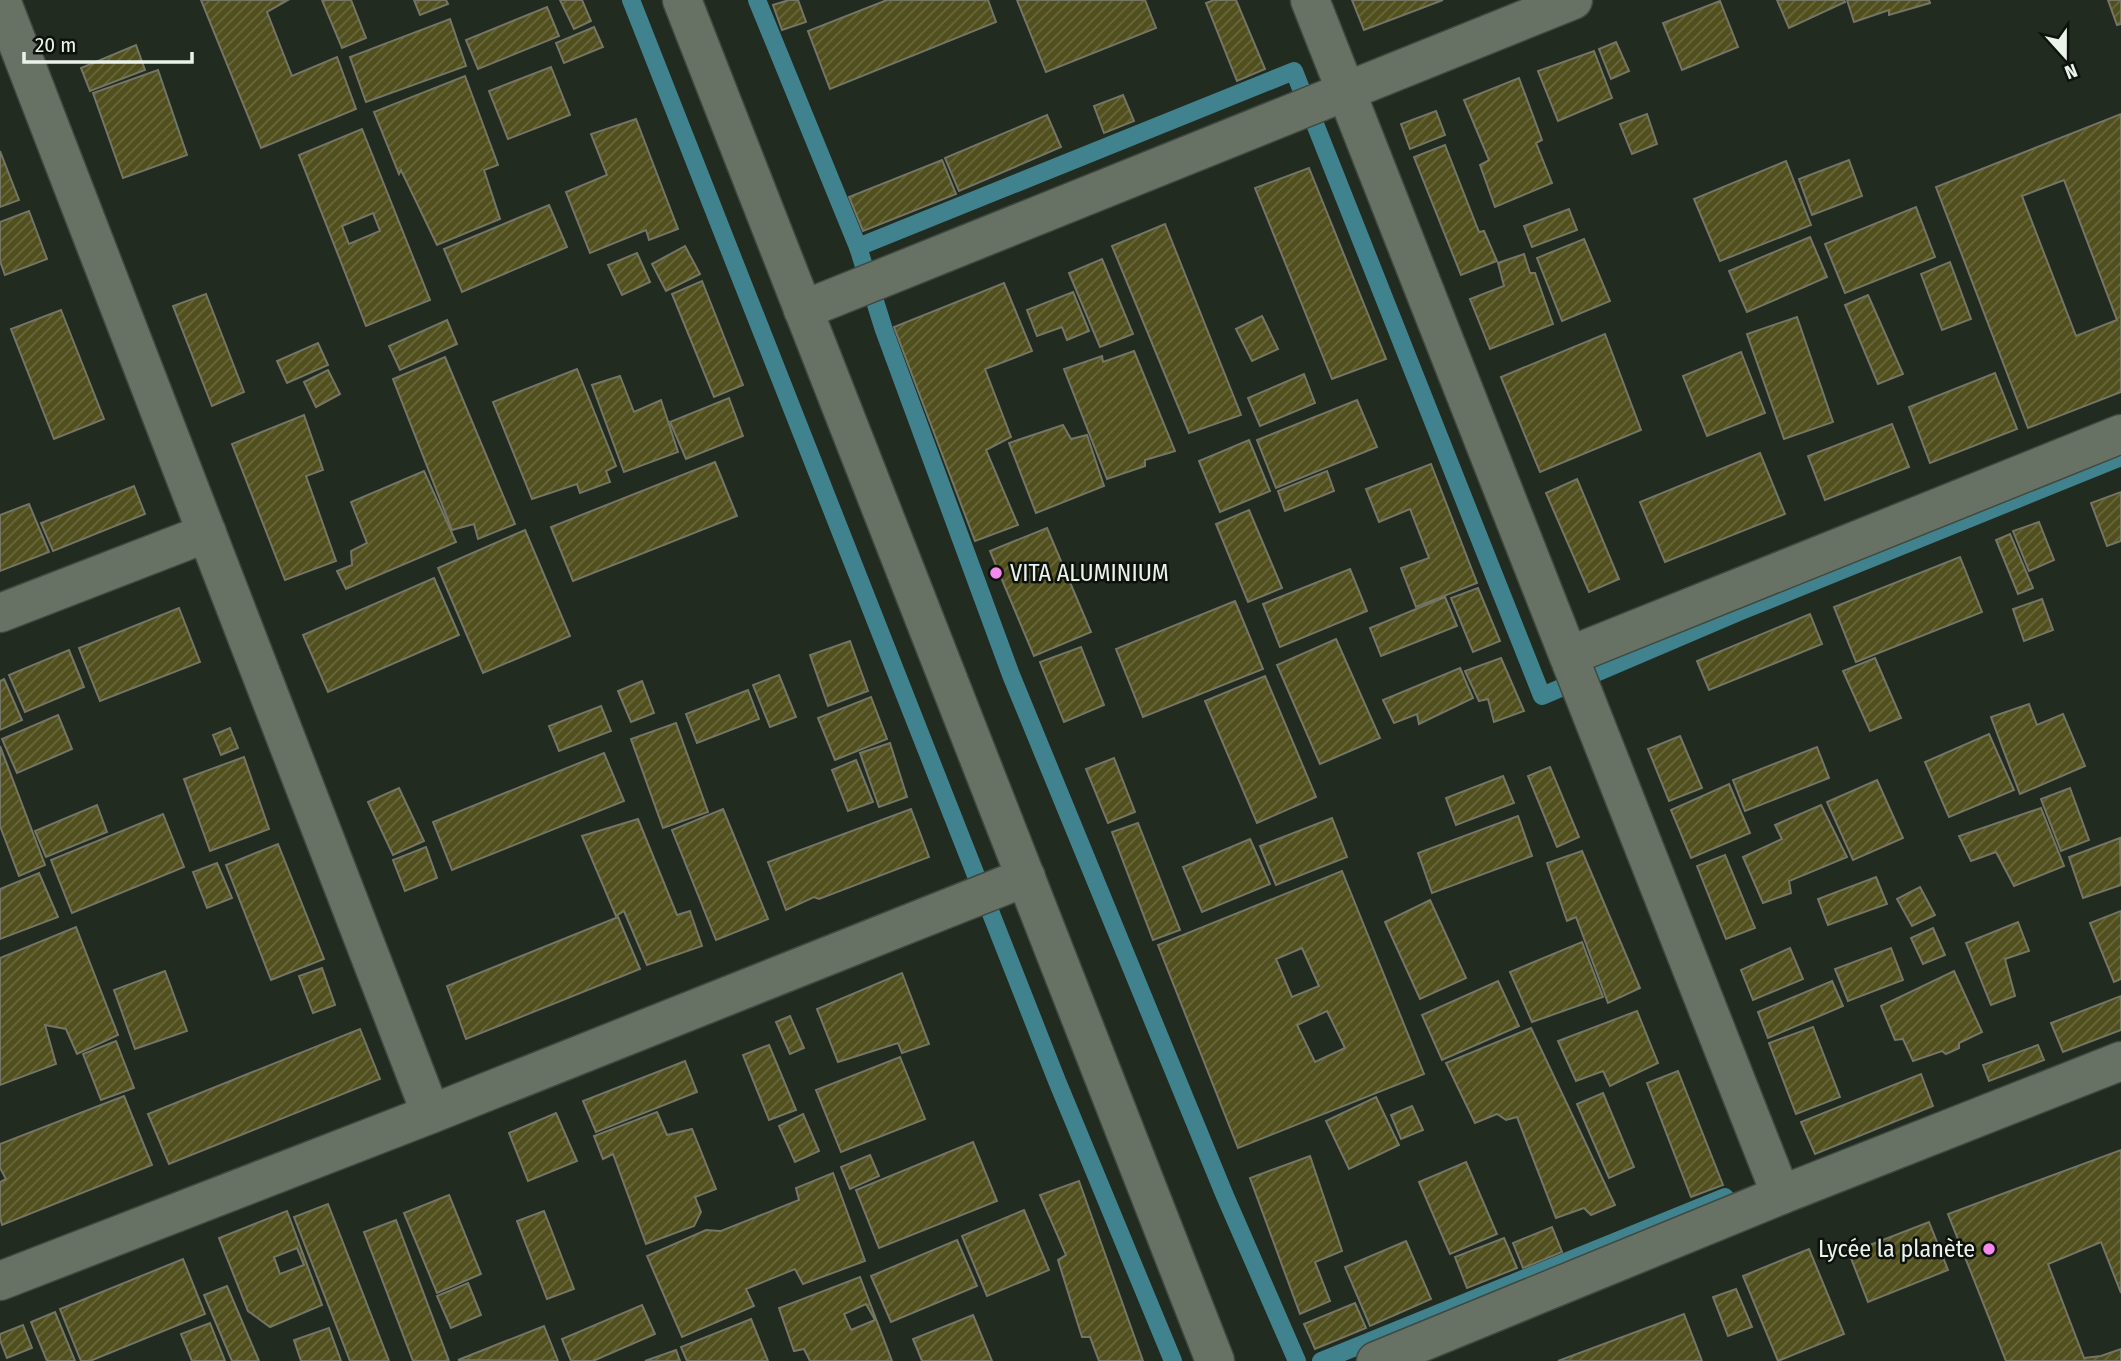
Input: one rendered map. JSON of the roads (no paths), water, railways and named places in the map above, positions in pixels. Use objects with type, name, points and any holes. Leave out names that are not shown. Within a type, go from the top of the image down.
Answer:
[{"type":"street","points":[[1,0],[431,1114]]},
{"type":"street","points":[[682,0],[1215,1361]]},
{"type":"street","points":[[1310,0],[1781,1195]]},
{"type":"street","points":[[803,310],[1573,0]]},
{"type":"street","points":[[1569,656],[2121,434]]},
{"type":"street","points":[[0,613],[207,533]]},
{"type":"street","points":[[0,1280],[431,1114],[1026,877]]},
{"type":"street","points":[[1376,1361],[1781,1195],[2121,1061]]},
{"type":"waterway","points":[[631,0],[1057,1081],[1173,1361]]},
{"type":"waterway","points":[[757,0],[858,247],[884,330],[1011,675],[1225,1196],[1297,1361]]},
{"type":"waterway","points":[[858,247],[1294,71],[1542,696],[1741,611],[2121,457]]},
{"type":"waterway","points":[[1321,1361],[1725,1197]]},
{"type":"place","name":"VITA ALUMINIUM","points":[[996,573]]},
{"type":"place","name":"Lycée la planète","points":[[1989,1249]]}]
